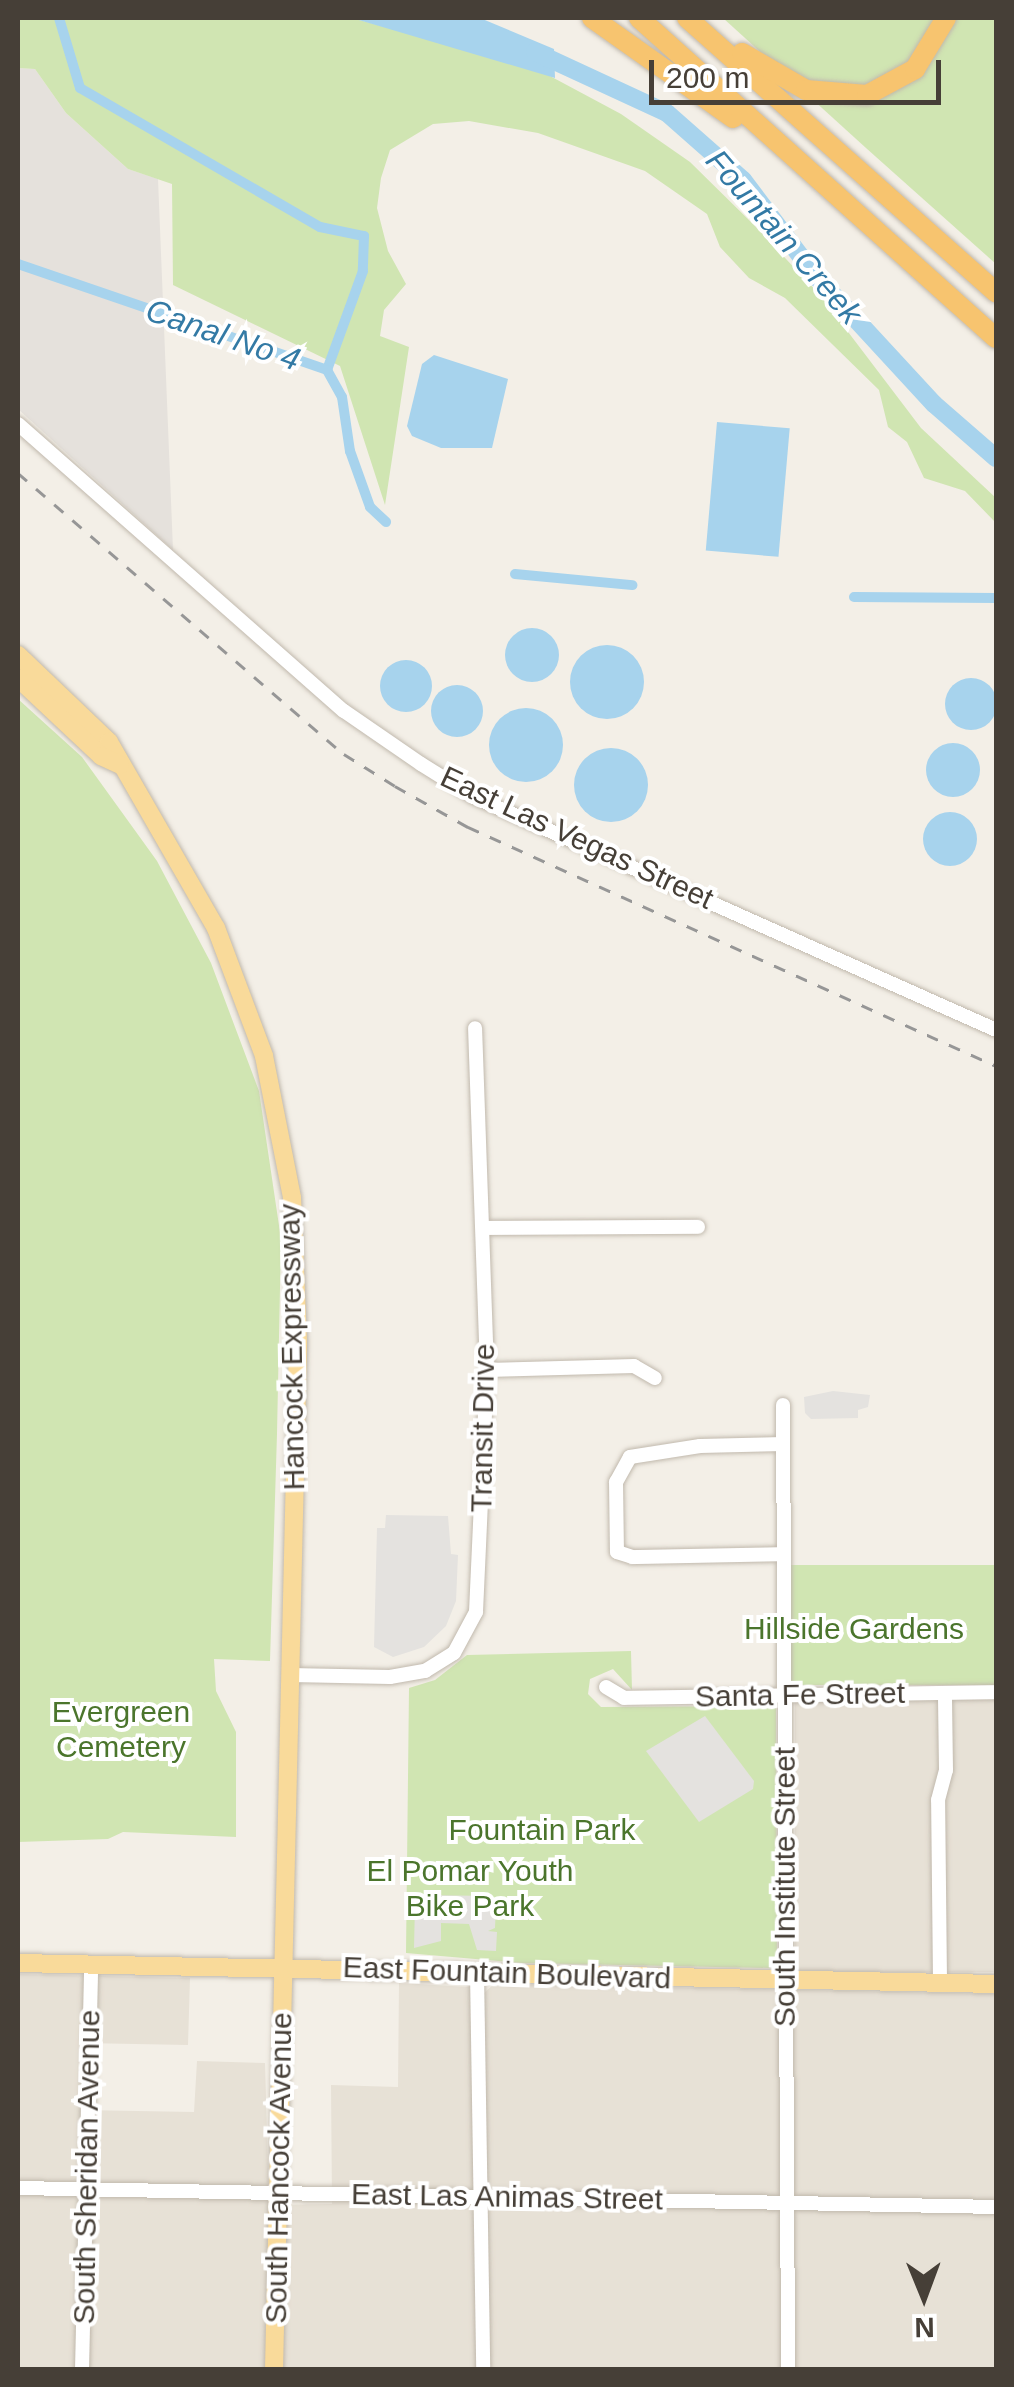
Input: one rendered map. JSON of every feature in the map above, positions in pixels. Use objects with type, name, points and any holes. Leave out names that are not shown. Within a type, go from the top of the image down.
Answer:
[{"type":"highway","points":[[592,18],[686,80],[883,239]]},
{"type":"highway","points":[[639,18],[996,338]]},
{"type":"highway","points":[[687,18],[996,292]]},
{"type":"highway","points":[[696,18],[779,78],[846,98],[879,92],[907,76],[931,51],[946,18]]},
{"type":"main road","name":"Hancock Expressway","points":[[18,655],[92,723],[169,836],[216,928],[274,1097],[292,1198],[298,1295],[283,1967]]},
{"type":"main road","name":"Hancock Expressway","points":[[18,678],[100,756],[120,766]]},
{"type":"main road","name":"East Fountain Boulevard","points":[[18,1963],[996,1984]]},
{"type":"main road","name":"South Hancock Avenue","points":[[274,2370],[283,1967]]},
{"type":"street","name":"East Las Vegas Street","points":[[18,424],[344,711],[474,797],[996,1030]]},
{"type":"street","name":"Transit Drive","points":[[290,1675],[408,1676],[441,1664],[464,1640],[479,1594],[487,1370],[476,1028]]},
{"type":"street","points":[[484,1228],[698,1227]]},
{"type":"street","points":[[487,1370],[634,1366],[655,1378]]},
{"type":"street","name":"South Institute Street","points":[[783,1406],[788,2370]]},
{"type":"street","points":[[783,1444],[700,1446],[630,1457],[616,1482],[616,1552],[632,1557],[784,1554]]},
{"type":"street","name":"Santa Fe Street","points":[[606,1687],[624,1698],[996,1692]]},
{"type":"street","points":[[940,1982],[938,1800],[946,1770],[945,1694]]},
{"type":"street","name":"South Sheridan Avenue","points":[[82,2370],[91,1964]]},
{"type":"street","points":[[477,1972],[483,2370]]},
{"type":"street","name":"East Las Animas Street","points":[[18,2188],[996,2207]]},
{"type":"shaded area","points":[[18,68],[35,69],[66,113],[128,169],[158,179],[173,550],[18,409]]},
{"type":"shaded area","points":[[833,1391],[870,1395],[868,1407],[858,1410],[858,1418],[811,1419],[805,1413],[804,1397]]},
{"type":"shaded area","points":[[386,1515],[448,1516],[451,1554],[458,1555],[456,1601],[446,1626],[424,1647],[393,1657],[374,1647],[377,1528],[385,1528]]},
{"type":"shaded area","points":[[795,1700],[996,1700],[996,1972],[795,1972]]},
{"type":"shaded area","points":[[705,1716],[754,1781],[753,1789],[699,1822],[646,1751]]},
{"type":"shaded area","points":[[423,1895],[489,1896],[489,1904],[496,1905],[495,1928],[488,1931],[497,1932],[496,1951],[477,1950],[469,1924],[441,1923],[441,1941],[414,1948],[415,1903],[422,1903]]},
{"type":"shaded area","points":[[18,1974],[190,1978],[188,2045],[83,2043],[81,2110],[194,2112],[197,2061],[265,2063],[269,2205],[332,2204],[331,2085],[398,2087],[399,1983],[470,1987],[472,2089],[486,2088],[484,1993],[494,1984],[996,1994],[996,2369],[18,2370]]},
{"type":"green space","points":[[18,18],[352,18],[535,68],[621,114],[690,162],[753,224],[820,295],[921,428],[996,498],[996,538],[995,522],[965,491],[924,478],[907,442],[888,427],[879,390],[785,298],[749,278],[720,247],[707,214],[645,171],[538,133],[469,121],[433,124],[390,150],[381,178],[377,208],[388,251],[406,284],[384,310],[380,336],[409,347],[385,505],[340,366],[173,285],[172,184],[128,169],[66,113],[35,69],[18,68]]},
{"type":"green space","points":[[723,18],[996,18],[996,264],[866,148]]},
{"type":"green space","name":"Evergreen Cemetery","points":[[18,699],[82,757],[157,861],[211,963],[259,1091],[281,1239],[277,1434],[270,1661],[214,1659],[216,1691],[236,1732],[236,1837],[123,1832],[108,1839],[18,1842]]},
{"type":"green space","name":"Hillside Gardens","points":[[791,1565],[996,1565],[996,1685],[791,1685]]},
{"type":"green space","name":"Fountain Park","points":[[631,1651],[632,1690],[613,1669],[590,1679],[588,1694],[601,1707],[776,1706],[777,1961],[769,1968],[523,1963],[406,1953],[409,1688],[435,1680],[467,1655]]},
{"type":"water","points":[[352,18],[480,18],[554,49],[555,78]]},
{"type":"water","points":[[434,355],[508,379],[492,448],[441,448],[412,436],[407,426],[422,364]]},
{"type":"water","points":[[717,422],[790,428],[778,557],[706,551]]},
{"type":"water","points":[[532,628],[551,636],[559,655],[551,674],[532,682],[513,674],[505,655],[513,636]]},
{"type":"water","points":[[607,645],[621,647],[633,656],[642,668],[642,696],[633,708],[621,717],[607,719],[593,717],[581,708],[572,696],[570,682],[572,668],[581,656],[593,647]]},
{"type":"water","points":[[406,660],[424,668],[432,686],[424,704],[406,712],[388,704],[380,686],[388,668]]},
{"type":"water","points":[[971,678],[990,685],[997,704],[990,723],[971,730],[952,723],[945,704],[952,685]]},
{"type":"water","points":[[457,685],[475,693],[483,711],[475,729],[457,737],[439,729],[431,711],[439,693]]},
{"type":"water","points":[[526,708],[540,710],[552,719],[561,731],[561,759],[552,771],[540,780],[526,782],[512,780],[500,771],[491,759],[489,745],[491,731],[500,719],[512,710]]},
{"type":"water","points":[[953,743],[972,751],[980,770],[972,789],[953,797],[934,789],[926,770],[934,751]]},
{"type":"water","points":[[611,748],[625,750],[637,759],[646,771],[646,799],[637,811],[625,820],[611,822],[597,820],[585,811],[576,799],[574,785],[576,771],[585,759],[597,750]]},
{"type":"water","points":[[950,812],[969,820],[977,839],[969,858],[950,866],[931,858],[923,839],[931,820]]},
{"type":"waterway","points":[[59,18],[80,88],[320,227],[364,236],[363,271],[327,370]]},
{"type":"waterway","name":"Fountain Creek","points":[[535,52],[667,113],[743,180],[814,274],[934,404],[996,458]]},
{"type":"waterway","name":"Canal No 4","points":[[18,264],[327,370],[342,397],[350,451],[370,507],[386,522]]},
{"type":"waterway","name":"Canal No 4","points":[[515,574],[632,585]]},
{"type":"waterway","name":"Canal No 4","points":[[854,597],[996,598]]},
{"type":"railway","points":[[18,473],[344,754],[395,786],[468,827],[996,1066]]},
{"type":"park label","name":"El Pomar Youth Bike Park","points":[[470,1888]]}]
